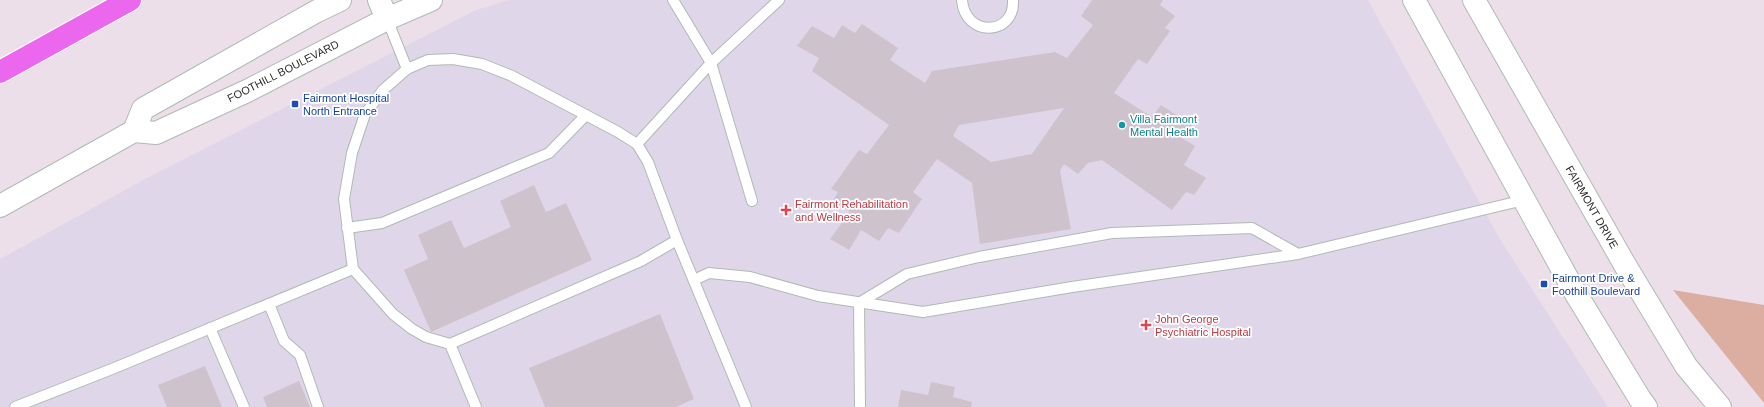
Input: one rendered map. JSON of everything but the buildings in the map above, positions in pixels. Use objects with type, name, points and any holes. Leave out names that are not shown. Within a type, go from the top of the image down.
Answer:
[{"type":"highway","points":[[0,72],[130,0]]},
{"type":"main road","points":[[0,206],[134,131],[143,108],[317,11],[340,0]]},
{"type":"main road","name":"FOOTHILL BOULEVARD","points":[[134,131],[156,133],[247,91],[383,9],[431,0]]},
{"type":"main road","points":[[1414,0],[1576,294],[1646,407]]},
{"type":"main road","name":"FAIRMONT DRIVE","points":[[1474,0],[1625,265],[1686,366],[1720,407]]},
{"type":"lane","points":[[674,0],[711,63],[752,201]]},
{"type":"lane","points":[[637,144],[711,63],[779,0]]},
{"type":"lane","points":[[962,0],[963,9],[967,18],[974,24],[984,28],[994,28],[1003,24],[1010,16],[1013,7],[1013,0]]},
{"type":"lane","points":[[383,9],[407,69]]},
{"type":"lane","points":[[677,240],[641,261],[450,344],[426,337],[412,329],[393,314],[353,269],[344,199],[352,153],[365,114],[383,90],[407,69],[428,60],[452,59],[482,64],[512,76],[637,144],[648,162],[677,240],[746,407]]},
{"type":"lane","points":[[347,228],[382,223],[549,153],[586,115]]},
{"type":"lane","points":[[694,280],[709,273],[750,277],[818,296],[923,312],[1072,287],[1298,254],[1524,200]]},
{"type":"lane","points":[[859,302],[907,274],[979,257],[1112,233],[1252,228],[1298,254]]},
{"type":"lane","points":[[15,407],[353,269]]},
{"type":"lane","points":[[859,302],[860,407]]},
{"type":"lane","points":[[269,304],[284,341],[300,356],[318,407]]},
{"type":"lane","points":[[210,328],[244,407]]},
{"type":"lane","points":[[450,344],[476,407]]},
{"type":"shaded area","name":"Fairmont Rehabilitation and Wellness","points":[[508,0],[1368,0],[1501,241],[1608,407],[0,407],[0,259],[145,179],[476,10]]},
{"type":"shaded area","points":[[1673,290],[1764,305],[1764,403]]},
{"type":"place","name":"Fairmont Hospital North Entrance","points":[[295,104]]},
{"type":"place","name":"Villa Fairmont Mental Health","points":[[1122,125]]},
{"type":"place","name":"Fairmont Rehabilitation and Wellness","points":[[786,210]]},
{"type":"place","name":"Fairmont Drive & Foothill Boulevard","points":[[1544,284]]},
{"type":"place","name":"John George Psychiatric Hospital","points":[[1146,325]]}]
